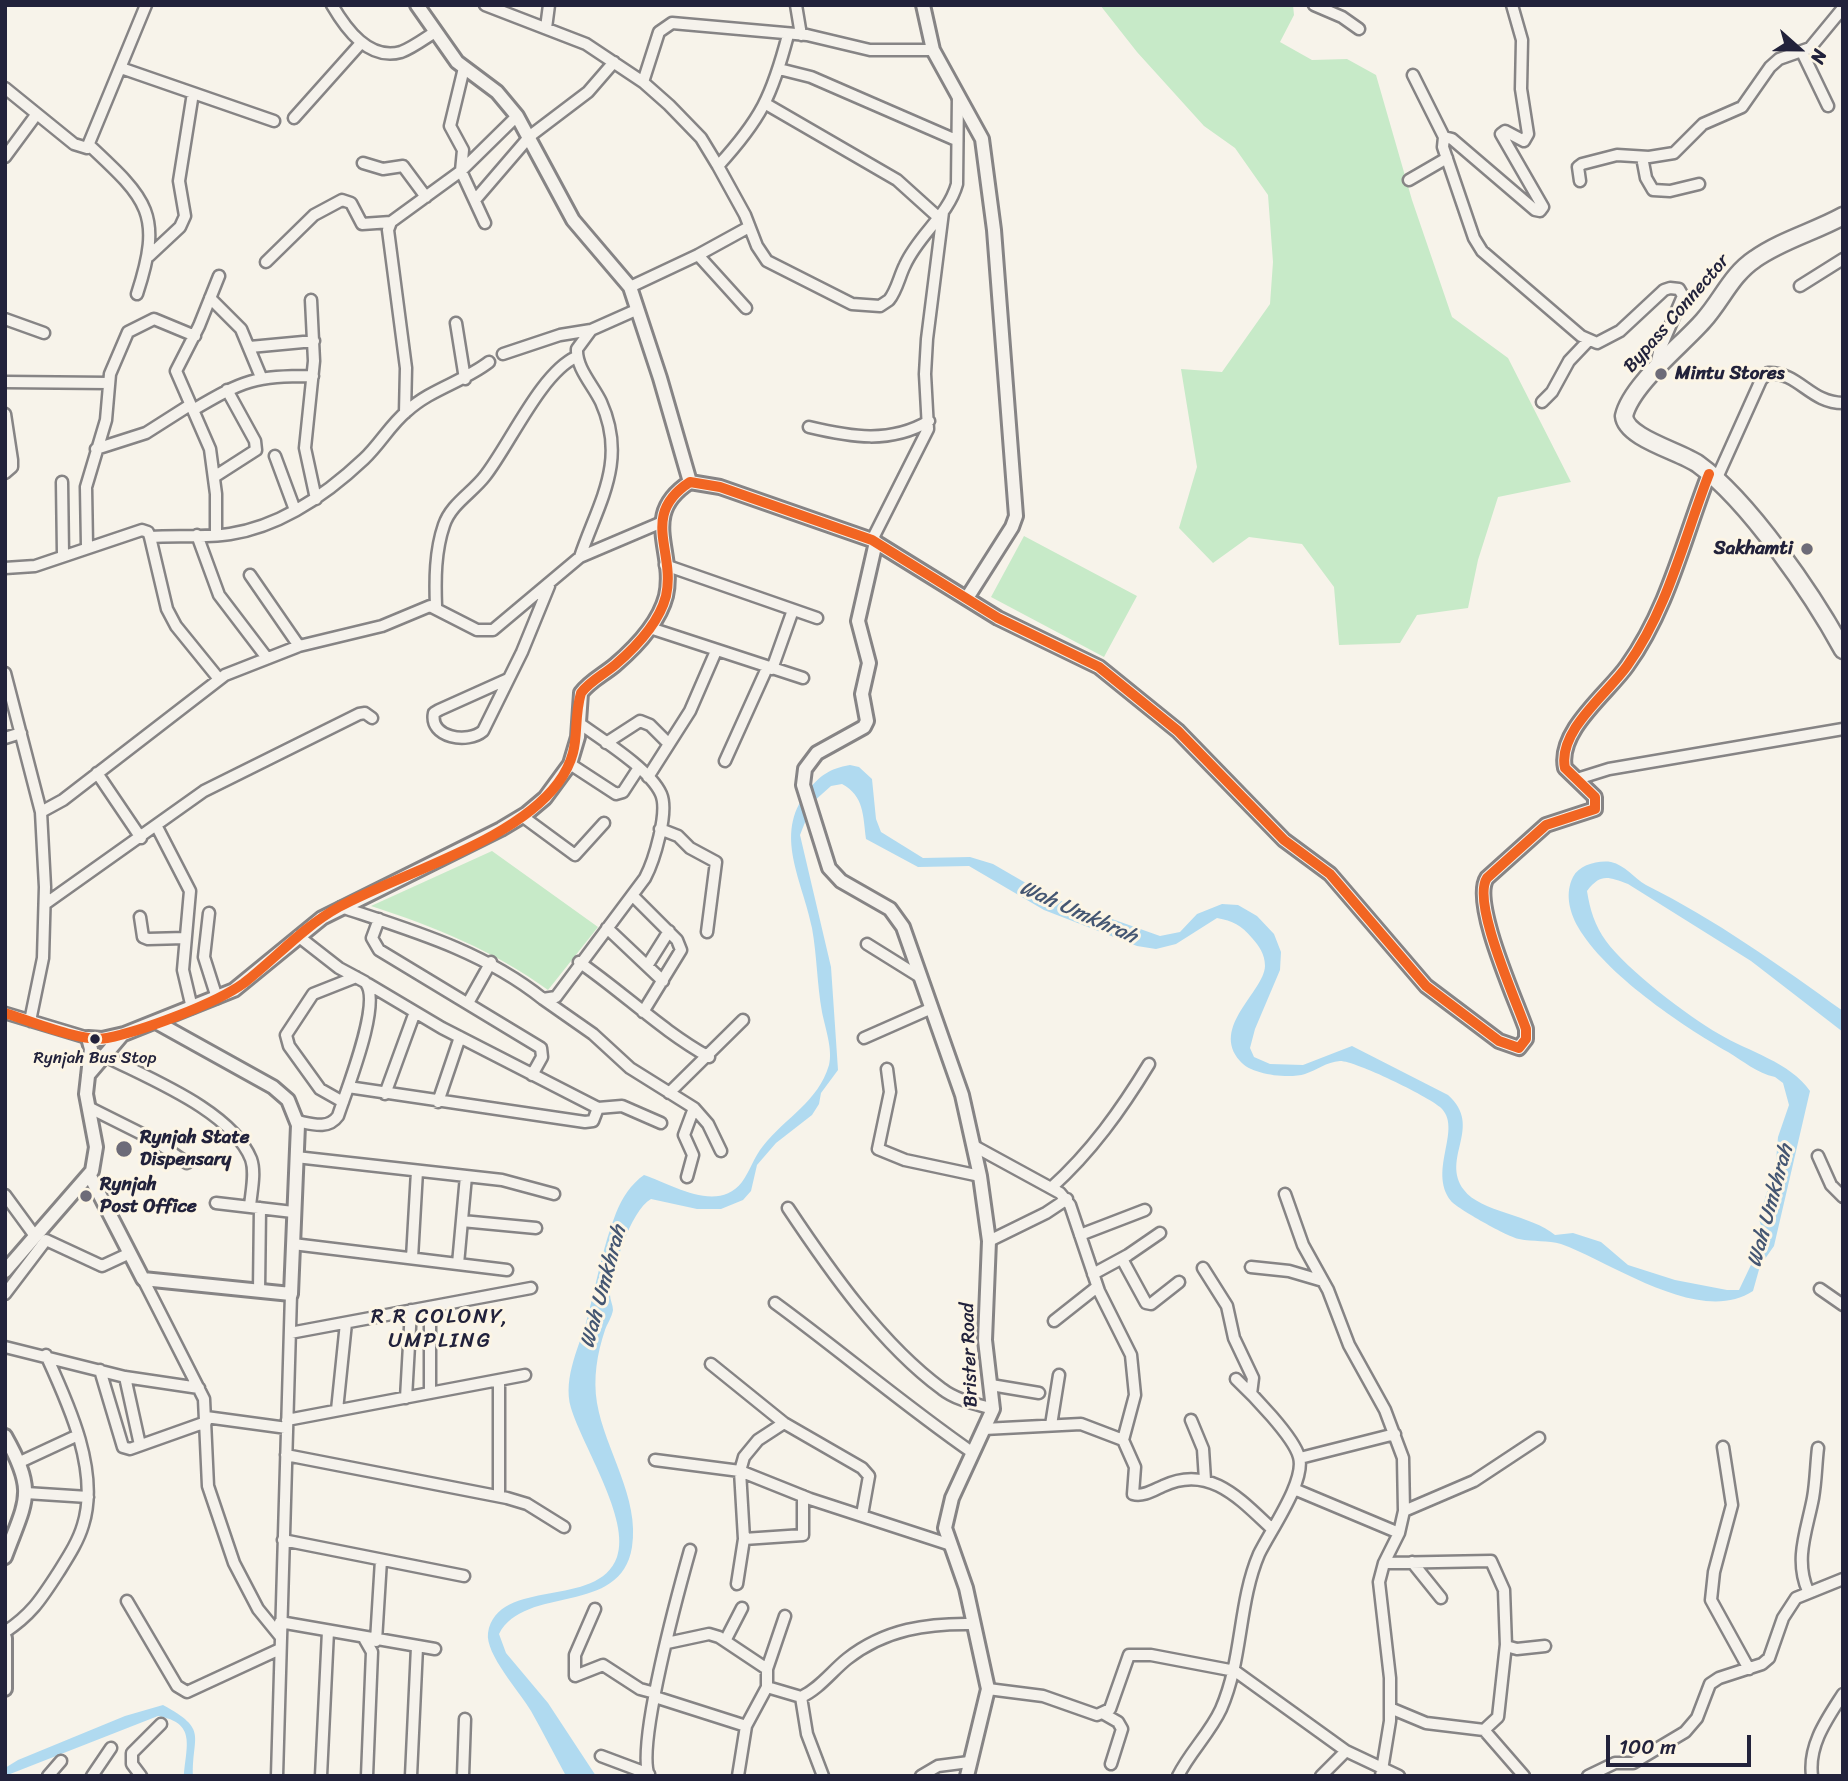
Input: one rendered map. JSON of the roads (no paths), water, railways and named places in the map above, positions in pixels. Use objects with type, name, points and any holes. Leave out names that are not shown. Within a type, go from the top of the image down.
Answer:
[{"type":"main road","name":"Bypass Connector","points":[[1843,216],[1770,249],[1744,267],[1728,283],[1705,319],[1656,371],[1626,410],[1625,421],[1639,435],[1689,458],[1713,477],[1765,536],[1803,585],[1843,650]]},
{"type":"street","points":[[5,88],[74,144],[83,148],[89,145],[146,5]]},
{"type":"street","points":[[332,5],[361,43],[376,52],[402,52],[435,32]]},
{"type":"street","points":[[417,5],[464,68],[496,92],[517,116],[573,220],[630,287],[690,482]]},
{"type":"street","points":[[485,5],[586,44],[643,82],[686,122],[718,166],[767,261],[837,298],[868,307],[880,306],[895,292],[912,251],[941,215],[957,184],[958,95]]},
{"type":"street","points":[[545,28],[549,5]]},
{"type":"street","points":[[796,5],[801,35]]},
{"type":"street","points":[[923,5],[933,50],[976,124],[985,159],[1008,385],[1016,516],[1012,527],[967,598]]},
{"type":"street","points":[[1314,5],[1342,17],[1359,29]]},
{"type":"street","points":[[1444,137],[1452,139],[1540,211],[1543,203],[1501,134],[1505,131],[1524,141],[1528,134],[1521,89],[1522,40],[1512,5]]},
{"type":"street","points":[[1580,181],[1578,167],[1582,164],[1617,155],[1674,153],[1703,124],[1742,107],[1762,76],[1779,60],[1802,52],[1817,41],[1843,8]]},
{"type":"street","points":[[643,82],[659,32],[673,23],[801,35],[870,50],[933,50]]},
{"type":"street","points":[[718,166],[757,121],[779,69],[788,35]]},
{"type":"street","points":[[294,118],[361,43]]},
{"type":"street","points":[[1802,52],[1828,106]]},
{"type":"street","points":[[475,200],[530,136],[588,92],[614,62]]},
{"type":"street","points":[[121,68],[274,121]]},
{"type":"street","points":[[464,68],[450,120],[451,132],[463,150],[461,171],[485,223]]},
{"type":"street","points":[[779,69],[823,82],[957,140]]},
{"type":"street","points":[[1413,75],[1444,137],[1442,141],[1447,158],[1478,245],[1588,341],[1597,343],[1610,338],[1629,325],[1664,290],[1676,288],[1683,296],[1659,352],[1656,371]]},
{"type":"street","points":[[149,256],[180,227],[186,216],[178,181],[192,93]]},
{"type":"street","points":[[766,104],[897,180],[941,215]]},
{"type":"street","points":[[5,157],[36,115]]},
{"type":"street","points":[[266,262],[314,215],[342,200],[351,203],[362,224],[391,222],[461,171],[517,116]]},
{"type":"street","points":[[89,145],[121,175],[143,204],[150,230],[149,256],[137,294]]},
{"type":"street","points":[[1642,156],[1646,178],[1653,190],[1670,191],[1699,184]]},
{"type":"street","points":[[1409,180],[1447,158]]},
{"type":"street","points":[[363,163],[383,169],[402,166],[426,197]]},
{"type":"street","points":[[874,541],[926,439],[929,421],[925,374],[927,339],[941,215]]},
{"type":"street","points":[[391,222],[388,230],[407,368],[404,413]]},
{"type":"street","points":[[630,287],[749,227]]},
{"type":"street","points":[[698,255],[746,308]]},
{"type":"street","points":[[1800,286],[1843,259]]},
{"type":"street","points":[[216,535],[210,449],[176,371],[195,336],[219,276]]},
{"type":"street","points":[[210,298],[236,323],[250,346],[261,377]]},
{"type":"street","points":[[311,300],[313,376],[304,448],[316,499]]},
{"type":"street","points":[[503,354],[560,335],[590,330],[636,310]]},
{"type":"street","points":[[5,319],[44,333]]},
{"type":"street","points":[[87,546],[86,487],[106,420],[109,383],[123,339],[134,327],[154,319],[195,336]]},
{"type":"street","points":[[456,323],[465,379]]},
{"type":"street","points":[[580,557],[608,486],[612,464],[605,412],[576,357],[579,345],[590,330]]},
{"type":"street","points":[[250,346],[314,341]]},
{"type":"street","points":[[1542,402],[1552,392],[1569,361],[1588,341]]},
{"type":"street","points":[[436,606],[435,580],[440,538],[450,511],[488,473],[558,368],[576,357]]},
{"type":"street","points":[[150,537],[216,535],[252,528],[295,510],[316,499],[377,446],[404,413],[428,395],[465,379],[489,362]]},
{"type":"street","points":[[690,482],[720,487],[874,541],[998,618],[1099,667],[1137,695],[1178,731],[1264,822],[1329,874],[1426,986],[1470,1021],[1509,1046],[1522,1045],[1527,1036],[1526,1028],[1486,916],[1483,887],[1488,878],[1546,825],[1595,809],[1595,797],[1564,764],[1574,732],[1589,709],[1628,666],[1653,624],[1713,477],[1761,380],[1768,373],[1789,377],[1825,402],[1843,403]]},
{"type":"street","points":[[96,449],[146,432],[227,390],[261,377],[313,376]]},
{"type":"street","points":[[5,382],[109,383]]},
{"type":"street","points":[[214,477],[256,450],[255,441],[227,390]]},
{"type":"street","points":[[5,414],[12,460],[12,467],[5,473]]},
{"type":"street","points":[[808,427],[848,435],[887,437],[906,434],[929,421]]},
{"type":"street","points":[[275,456],[295,510]]},
{"type":"street","points":[[62,482],[64,554]]},
{"type":"street","points":[[5,1013],[88,1038],[102,1039],[156,1022],[217,998],[247,980],[298,936],[341,906],[416,872],[522,816],[545,798],[570,764],[575,752],[581,693],[635,646],[650,628],[666,594],[660,523],[675,495],[690,482]]},
{"type":"street","points":[[41,813],[62,800],[219,679],[299,646],[371,630],[421,608],[436,606],[477,630],[493,630],[519,611],[580,557],[660,523]]},
{"type":"street","points":[[5,568],[34,566],[87,546],[142,530],[148,532],[167,608],[176,626],[219,679]]},
{"type":"street","points":[[197,535],[212,583],[267,658]]},
{"type":"street","name":"Brister Road","points":[[874,541],[858,615],[869,663],[862,694],[867,721],[809,762],[803,785],[830,868],[841,881],[890,909],[903,927],[962,1095],[980,1176],[989,1241],[985,1340],[993,1409],[952,1498],[945,1528],[948,1544],[966,1588],[988,1689],[980,1733],[969,1762],[968,1776]]},
{"type":"street","points":[[665,565],[817,618]]},
{"type":"street","points":[[250,575],[299,646]]},
{"type":"street","points":[[508,679],[439,710],[435,713],[434,721],[440,729],[454,738],[477,736],[488,723],[508,679],[551,581]]},
{"type":"street","points":[[725,761],[770,668],[793,610]]},
{"type":"street","points":[[650,628],[716,652],[803,678]]},
{"type":"street","points":[[648,777],[691,711],[716,652]]},
{"type":"street","points":[[5,673],[41,813],[45,905],[42,969],[30,1021]]},
{"type":"street","points":[[45,905],[158,827],[204,791],[359,714],[365,713],[372,718]]},
{"type":"street","points":[[606,743],[640,721],[650,725],[670,744]]},
{"type":"street","points":[[543,999],[556,997],[579,962],[633,896],[654,859],[660,829],[663,800],[648,777],[579,723]]},
{"type":"street","points":[[1577,779],[1609,769],[1843,729]]},
{"type":"street","points":[[5,738],[21,733]]},
{"type":"street","points":[[570,764],[616,794],[623,792],[638,769]]},
{"type":"street","points":[[97,773],[141,838]]},
{"type":"street","points":[[522,816],[575,855],[604,823]]},
{"type":"street","points":[[158,827],[190,891],[183,971],[192,1008]]},
{"type":"street","points":[[660,829],[678,836],[690,848],[716,862],[707,932]]},
{"type":"street","points":[[633,896],[677,940],[681,950],[643,1012]]},
{"type":"street","points":[[341,906],[491,962],[593,1034],[630,1068],[694,1108],[708,1124],[721,1151]]},
{"type":"street","points":[[209,913],[204,957],[217,998]]},
{"type":"street","points":[[140,918],[143,937],[185,938]]},
{"type":"street","points":[[379,919],[372,938],[379,950],[541,1048],[542,1057],[532,1075]]},
{"type":"street","points":[[607,928],[663,981]]},
{"type":"street","points":[[647,966],[669,932]]},
{"type":"street","points":[[298,936],[322,956],[361,980],[532,1075],[598,1108],[622,1106],[661,1123]]},
{"type":"street","points":[[867,944],[920,977]]},
{"type":"street","points":[[468,1003],[491,962]]},
{"type":"street","points":[[579,962],[624,993],[678,1040],[709,1057]]},
{"type":"street","points":[[298,1121],[329,1124],[338,1116],[370,1006],[371,993],[361,980]]},
{"type":"street","points":[[343,1102],[320,1089],[289,1046],[286,1035],[313,994],[361,980]]},
{"type":"street","points":[[864,1038],[932,1008]]},
{"type":"street","points":[[385,1094],[415,1012]]},
{"type":"street","points":[[669,1093],[709,1057],[743,1020]]},
{"type":"street","points":[[156,1022],[273,1087],[288,1100],[298,1121],[277,1776]]},
{"type":"street","points":[[86,1078],[103,1055],[124,1034]]},
{"type":"street","points":[[438,1101],[460,1037]]},
{"type":"street","points":[[5,1271],[90,1176],[96,1147],[88,1107],[86,1078],[91,1049],[88,1038]]},
{"type":"street","points":[[103,1055],[196,1104],[224,1126],[250,1158],[253,1168],[259,1291]]},
{"type":"street","points":[[1051,1188],[1077,1164],[1116,1116],[1149,1064]]},
{"type":"street","points":[[887,1069],[890,1092],[877,1149],[905,1160],[980,1176]]},
{"type":"street","points":[[348,1087],[585,1122],[593,1121],[598,1108]]},
{"type":"street","points":[[88,1107],[136,1130],[187,1163]]},
{"type":"street","points":[[687,1177],[693,1155],[684,1135],[694,1108]]},
{"type":"street","points":[[974,1146],[1067,1199],[1097,1287],[1123,1336],[1135,1373],[1135,1395],[1123,1440],[1135,1467],[1131,1488],[1136,1496],[1172,1482],[1205,1480],[1231,1491],[1271,1528]]},
{"type":"street","points":[[1818,1156],[1831,1185],[1843,1197]]},
{"type":"street","points":[[296,1157],[516,1182],[554,1194]]},
{"type":"street","points":[[412,1258],[417,1171]]},
{"type":"street","points":[[90,1176],[199,1388],[206,1419],[207,1475],[212,1503],[243,1584],[280,1636]]},
{"type":"street","points":[[458,1264],[466,1177]]},
{"type":"street","points":[[1285,1194],[1303,1245],[1323,1280],[1349,1345],[1395,1434],[1403,1458],[1404,1511],[1399,1533],[1384,1563],[1379,1582],[1390,1708],[1381,1773]]},
{"type":"street","points":[[5,1195],[35,1236]]},
{"type":"street","points":[[989,1241],[1067,1199]]},
{"type":"street","points":[[216,1203],[293,1212]]},
{"type":"street","points":[[788,1208],[834,1275],[898,1349],[943,1390],[993,1409]]},
{"type":"street","points":[[1080,1235],[1145,1210]]},
{"type":"street","points":[[462,1221],[536,1228]]},
{"type":"street","points":[[1093,1274],[1122,1259],[1160,1233]]},
{"type":"street","points":[[5,1294],[46,1240],[102,1266],[130,1253]]},
{"type":"street","points":[[293,1244],[507,1270]]},
{"type":"street","points":[[1122,1259],[1146,1303],[1151,1304],[1179,1282]]},
{"type":"street","points":[[1203,1268],[1224,1300],[1237,1345],[1253,1378],[1251,1394]]},
{"type":"street","points":[[1251,1268],[1289,1271],[1323,1280]]},
{"type":"street","points":[[143,1279],[291,1294]]},
{"type":"street","points":[[1054,1321],[1097,1287]]},
{"type":"street","points":[[290,1333],[531,1288]]},
{"type":"street","points":[[1820,1289],[1843,1305]]},
{"type":"street","points":[[775,1303],[856,1363],[904,1405],[973,1453]]},
{"type":"street","points":[[430,1307],[430,1393]]},
{"type":"street","points":[[406,1398],[411,1310]]},
{"type":"street","points":[[338,1410],[346,1322]]},
{"type":"street","points":[[5,1347],[46,1355],[125,1377],[199,1388]]},
{"type":"street","points":[[5,1632],[32,1612],[72,1551],[84,1524],[88,1497],[87,1475],[76,1436],[46,1355]]},
{"type":"street","points":[[711,1364],[783,1423],[862,1468],[869,1476],[862,1515]]},
{"type":"street","points":[[100,1370],[121,1444],[127,1449],[206,1419],[287,1424],[338,1410],[526,1376]]},
{"type":"street","points":[[1051,1425],[1059,1374]]},
{"type":"street","points":[[125,1377],[140,1445]]},
{"type":"street","points":[[1178,1776],[1216,1719],[1235,1671],[1252,1570],[1271,1528],[1294,1489],[1300,1458],[1251,1394],[1236,1379]]},
{"type":"street","points":[[499,1380],[499,1496]]},
{"type":"street","points":[[991,1385],[1039,1393]]},
{"type":"street","points":[[1191,1420],[1203,1449],[1205,1480]]},
{"type":"street","points":[[737,1584],[744,1539],[740,1471],[749,1449],[783,1423]]},
{"type":"street","points":[[984,1429],[1081,1424],[1123,1440]]},
{"type":"street","points":[[1300,1458],[1395,1434]]},
{"type":"street","points":[[20,1462],[76,1436]]},
{"type":"street","points":[[5,1557],[24,1510],[26,1493],[24,1473],[6,1437]]},
{"type":"street","points":[[1404,1511],[1474,1481],[1539,1438]]},
{"type":"street","points":[[1723,1447],[1732,1505],[1714,1573],[1711,1600],[1749,1669]]},
{"type":"street","points":[[1808,1591],[1800,1566],[1813,1495],[1818,1448]]},
{"type":"street","points":[[286,1455],[499,1496],[527,1504],[564,1527]]},
{"type":"street","points":[[656,1460],[740,1471],[803,1496],[948,1544]]},
{"type":"street","points":[[1294,1489],[1399,1533]]},
{"type":"street","points":[[26,1493],[88,1497]]},
{"type":"street","points":[[744,1539],[803,1535],[803,1496]]},
{"type":"street","points":[[283,1540],[464,1576]]},
{"type":"street","points":[[649,1775],[646,1761],[655,1695],[690,1550]]},
{"type":"street","points":[[376,1641],[381,1560]]},
{"type":"street","points":[[1384,1563],[1491,1561],[1504,1590],[1506,1644],[1498,1717],[1484,1730]]},
{"type":"street","points":[[1412,1562],[1441,1598]]},
{"type":"street","points":[[1588,1776],[1615,1763],[1633,1763],[1685,1732],[1692,1726],[1710,1684],[1769,1658],[1790,1606],[1808,1591],[1843,1579]]},
{"type":"street","points":[[127,1601],[177,1686],[187,1692],[280,1649]]},
{"type":"street","points":[[725,1641],[741,1608]]},
{"type":"street","points":[[595,1609],[575,1656],[575,1676],[604,1665],[640,1689],[746,1726]]},
{"type":"street","points":[[738,1776],[746,1726],[767,1687],[767,1668],[785,1616]]},
{"type":"street","points":[[280,1622],[376,1641],[435,1649]]},
{"type":"street","points":[[767,1687],[801,1697],[813,1690],[847,1659],[888,1635],[918,1626],[974,1624]]},
{"type":"street","points":[[321,1776],[328,1631]]},
{"type":"street","points":[[667,1643],[709,1634],[767,1668]]},
{"type":"street","points":[[363,1638],[372,1652],[368,1776]]},
{"type":"street","points":[[5,1689],[6,1644]]},
{"type":"street","points":[[1506,1644],[1510,1649],[1545,1646]]},
{"type":"street","points":[[411,1776],[416,1647]]},
{"type":"street","points":[[988,1689],[1043,1696],[1097,1716],[1104,1714],[1116,1695],[1129,1655],[1151,1655],[1235,1671],[1346,1751],[1381,1773],[1399,1776]]},
{"type":"street","points":[[1812,1776],[1811,1765],[1822,1726],[1843,1694]]},
{"type":"street","points":[[801,1697],[807,1734],[823,1776]]},
{"type":"street","points":[[1390,1708],[1426,1723],[1484,1730],[1524,1776]]},
{"type":"street","points":[[1104,1714],[1122,1729],[1111,1764]]},
{"type":"street","points":[[463,1776],[465,1719]]},
{"type":"street","points":[[141,1776],[132,1764],[132,1753],[160,1724]]},
{"type":"street","points":[[92,1776],[111,1748]]},
{"type":"street","points":[[1321,1776],[1346,1751]]},
{"type":"street","points":[[601,1756],[649,1775]]},
{"type":"street","points":[[48,1776],[61,1761]]},
{"type":"street","points":[[921,1776],[946,1764],[969,1762]]},
{"type":"water","name":"Wah Umkhrah","points":[[850,765],[859,767],[872,779],[876,819],[881,832],[923,858],[970,857],[993,864],[1050,897],[1160,936],[1180,932],[1197,914],[1222,904],[1238,905],[1257,916],[1274,934],[1281,952],[1280,970],[1255,1029],[1250,1048],[1254,1057],[1270,1064],[1303,1065],[1352,1046],[1448,1095],[1458,1107],[1462,1119],[1463,1131],[1456,1166],[1458,1178],[1464,1190],[1472,1197],[1482,1204],[1545,1228],[1555,1235],[1573,1233],[1601,1242],[1628,1265],[1675,1280],[1739,1290],[1759,1248],[1763,1232],[1759,1219],[1776,1161],[1778,1137],[1789,1105],[1783,1083],[1689,1028],[1646,997],[1606,963],[1590,945],[1572,915],[1569,889],[1573,877],[1589,864],[1611,862],[1621,866],[1646,885],[1747,944],[1843,1011],[1843,1032],[1751,961],[1628,884],[1605,878],[1596,881],[1587,891],[1602,935],[1628,965],[1706,1026],[1792,1072],[1810,1091],[1774,1246],[1760,1266],[1753,1291],[1732,1300],[1708,1301],[1683,1297],[1657,1288],[1561,1244],[1514,1237],[1455,1205],[1445,1189],[1443,1176],[1448,1138],[1446,1116],[1440,1107],[1407,1088],[1361,1067],[1340,1061],[1305,1074],[1290,1076],[1261,1073],[1245,1066],[1232,1048],[1231,1035],[1234,1023],[1262,976],[1265,962],[1257,944],[1236,924],[1217,918],[1176,944],[1156,949],[1137,946],[1044,910],[969,866],[918,867],[866,839],[861,807],[855,794],[842,784],[831,786],[813,802],[800,835],[831,967],[838,1070],[821,1093],[819,1104],[812,1115],[776,1143],[757,1165],[751,1191],[743,1200],[721,1209],[697,1209],[651,1199],[636,1216],[623,1242],[614,1272],[610,1295],[613,1310],[600,1348],[595,1384],[601,1421],[627,1492],[633,1529],[632,1547],[624,1569],[610,1583],[592,1592],[529,1609],[512,1619],[499,1634],[506,1653],[548,1703],[596,1776],[566,1776],[531,1711],[497,1662],[488,1633],[496,1616],[510,1605],[590,1583],[606,1573],[617,1557],[617,1523],[603,1482],[571,1408],[569,1384],[607,1238],[624,1197],[644,1175],[694,1194],[720,1196],[732,1191],[742,1182],[763,1146],[809,1099],[824,1078],[830,1059],[829,1046],[820,1002],[812,928],[793,858],[792,825],[797,808],[816,781],[831,771]]},
{"type":"water","points":[[163,1705],[187,1721],[195,1734],[193,1776],[184,1776],[187,1746],[184,1730],[170,1719],[158,1716],[5,1776],[5,1768],[18,1760],[125,1716]]},
{"type":"place","name":"Mintu Stores","points":[[1661,374]]},
{"type":"place","name":"Sakhamti","points":[[1807,549]]},
{"type":"place","name":"Rynjah Bus Stop","points":[[95,1039]]},
{"type":"place","name":"Rynjah State Dispensary","points":[[124,1149]]},
{"type":"place","name":"Rynjah Post Office","points":[[86,1196]]},
{"type":"district","name":"R R COLONY, UMPLING","points":[[440,1330]]}]
